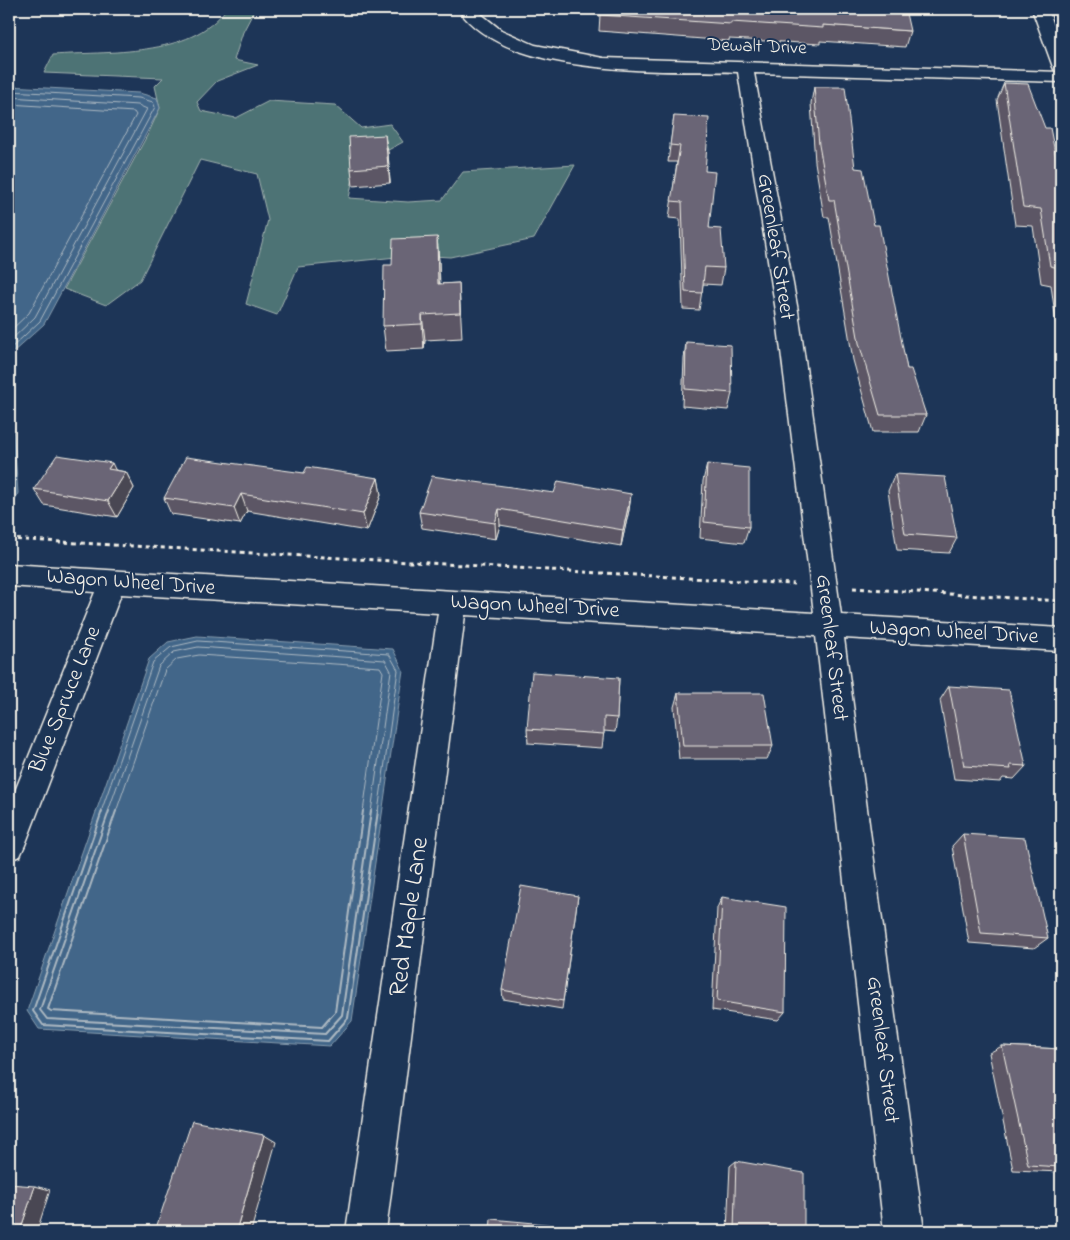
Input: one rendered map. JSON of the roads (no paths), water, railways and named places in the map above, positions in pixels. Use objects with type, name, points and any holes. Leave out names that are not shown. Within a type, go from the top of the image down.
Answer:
[{"type":"street","name":"Dewalt Drive","points":[[466,9],[487,28],[514,43],[567,58],[604,63],[1061,77]]},
{"type":"street","points":[[1040,9],[1061,67]]},
{"type":"street","name":"Greenleaf Street","points":[[745,67],[786,311],[829,625],[904,1231]]},
{"type":"street","name":"Wagon Wheel Drive","points":[[9,575],[112,583],[1061,639]]},
{"type":"street","name":"Blue Spruce Lane","points":[[9,845],[112,583]]},
{"type":"street","name":"Red Maple Lane","points":[[366,1231],[453,602]]},
{"type":"water","points":[[9,86],[139,93],[157,98],[160,108],[44,324],[11,354],[9,364]]},
{"type":"water","points":[[9,373],[18,493],[9,514]]},
{"type":"water","points":[[197,636],[393,649],[403,670],[352,1021],[330,1046],[39,1029],[27,1011],[149,659],[168,642]]}]
